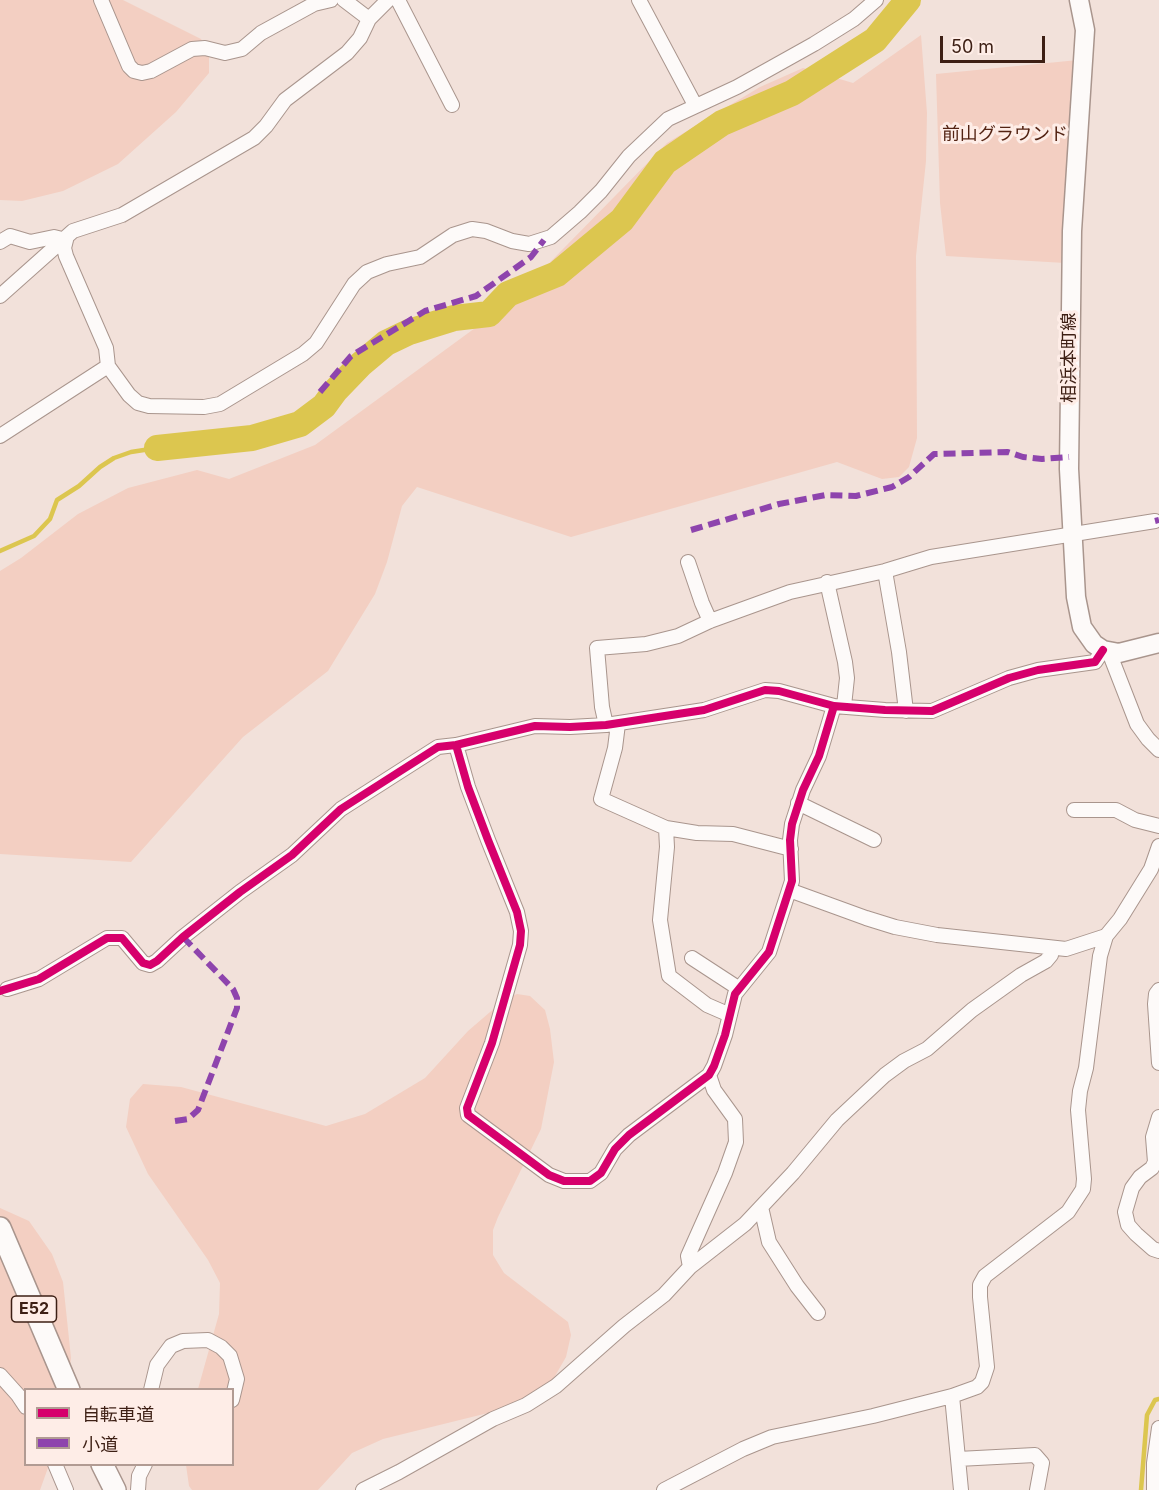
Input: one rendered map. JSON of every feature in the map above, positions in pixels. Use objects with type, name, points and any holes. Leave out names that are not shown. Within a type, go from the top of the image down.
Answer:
[{"type":"highway","name":"E52","points":[[0,1228],[69,1388]]},
{"type":"highway","points":[[103,1466],[115,1490]]},
{"type":"main road","name":"相浜本町線","points":[[1079,0],[1085,30],[1071,266],[1069,469],[1076,597],[1082,627],[1094,644],[1106,651]]},
{"type":"main road","points":[[1106,651],[1119,652],[1159,643]]},
{"type":"street","points":[[100,0],[129,66],[142,73],[151,71],[192,49],[205,48],[225,53],[242,49],[261,33],[314,4],[331,0]]},
{"type":"street","points":[[344,0],[369,19]]},
{"type":"street","points":[[0,296],[66,240],[73,231],[122,215],[254,138],[285,100],[347,53],[360,38],[369,19],[388,0]]},
{"type":"street","points":[[398,0],[452,105]]},
{"type":"street","points":[[639,0],[695,105]]},
{"type":"street","points":[[66,240],[64,248],[66,256],[106,348],[108,366],[129,395],[138,403],[149,406],[204,407],[220,404],[303,354],[315,344],[354,284],[367,272],[387,264],[420,258],[453,235],[472,229],[529,244],[551,237],[580,212],[629,156],[668,119],[737,87],[814,44],[854,19],[876,0]]},
{"type":"street","points":[[0,242],[10,236],[30,242],[54,237],[66,240]]},
{"type":"street","points":[[0,436],[108,366]]},
{"type":"street","points":[[791,849],[733,834],[697,833],[666,828],[601,799],[615,748],[612,725],[602,707],[597,648],[646,644],[678,636],[710,621],[790,592],[885,571],[931,557],[1155,521]]},
{"type":"street","points":[[687,562],[710,621]]},
{"type":"street","points":[[885,571],[899,651],[906,711]]},
{"type":"street","points":[[456,745],[468,787],[517,912],[521,932],[520,945],[492,1043],[467,1108],[468,1115],[549,1175],[564,1181],[590,1181],[601,1173],[615,1149],[629,1135],[709,1075],[714,1066],[738,988],[769,952],[793,871],[792,824],[798,803],[839,706],[847,678],[827,582]]},
{"type":"street","points":[[7,989],[39,979],[106,938],[122,938],[142,963],[150,965],[240,892],[292,855],[341,809],[438,747],[456,745],[535,726],[612,725],[704,710],[765,690],[779,691],[839,706],[932,711],[1009,678],[1038,670],[1095,662],[1106,651],[1137,723],[1159,750]]},
{"type":"street","points":[[798,803],[874,840]]},
{"type":"street","points":[[1074,810],[1116,810],[1135,820],[1159,826]]},
{"type":"street","points":[[666,828],[667,847],[660,920],[669,976],[707,1005],[730,1015]]},
{"type":"street","points":[[663,1490],[743,1449],[772,1437],[873,1416],[952,1396],[977,1387],[986,1376],[980,1285],[986,1276],[1068,1212],[1083,1189],[1078,1110],[1086,1068],[1100,956],[1106,936],[1120,919],[1151,869],[1159,846]]},
{"type":"street","points":[[789,890],[866,918],[916,931],[1052,949],[1066,949],[1106,936]]},
{"type":"street","points":[[363,1490],[493,1419],[526,1405],[556,1386],[624,1326],[664,1295],[690,1266],[728,1239],[793,1173],[837,1120],[885,1075],[927,1049],[972,1010],[1021,975],[1046,962],[1052,949]]},
{"type":"street","points":[[692,958],[738,988]]},
{"type":"street","points":[[1159,990],[1155,1004],[1159,1063]]},
{"type":"street","points":[[690,1266],[688,1256],[736,1142],[735,1119],[714,1090],[709,1075]]},
{"type":"street","points":[[1159,1117],[1153,1137],[1155,1162],[1132,1188],[1125,1212],[1128,1225],[1153,1249],[1159,1251]]},
{"type":"street","points":[[761,1207],[769,1242],[796,1286],[818,1313]]},
{"type":"street","points":[[151,1388],[157,1365],[171,1346],[183,1341],[208,1340],[230,1356],[237,1379],[234,1392]]},
{"type":"street","points":[[0,1375],[24,1404]]},
{"type":"street","points":[[952,1396],[961,1490]]},
{"type":"street","points":[[1154,1490],[1154,1463],[1159,1428]]},
{"type":"street","points":[[958,1459],[1035,1455],[1042,1463],[1037,1490]]},
{"type":"street","points":[[56,1466],[66,1490]]},
{"type":"street","points":[[138,1490],[139,1476],[145,1466]]},
{"type":"green space","points":[[0,0],[123,0],[201,39],[209,53],[209,73],[176,112],[118,164],[63,191],[22,201],[0,200]]},
{"type":"green space","points":[[921,35],[927,113],[926,161],[916,256],[917,438],[909,467],[899,477],[882,479],[837,462],[571,537],[417,487],[402,506],[387,562],[375,594],[328,671],[243,737],[131,862],[0,854],[0,571],[21,558],[78,514],[128,488],[197,470],[229,479],[315,445],[512,301],[667,143],[760,87],[803,68],[853,83]]},
{"type":"green space","name":"前山グラウンド","points":[[1078,60],[1065,263],[946,256],[940,203],[936,74]]},
{"type":"green space","points":[[517,994],[530,996],[545,1010],[550,1029],[554,1062],[541,1129],[493,1230],[493,1255],[504,1273],[568,1322],[571,1335],[566,1357],[551,1383],[521,1400],[492,1412],[383,1439],[352,1453],[318,1490],[192,1490],[189,1486],[186,1466],[234,1466],[234,1388],[198,1388],[219,1314],[220,1283],[208,1260],[148,1174],[126,1127],[130,1099],[143,1084],[181,1087],[326,1126],[365,1114],[425,1078],[468,1031],[504,1000]]},
{"type":"green space","points":[[0,1208],[29,1221],[52,1254],[63,1282],[71,1358],[67,1388],[24,1388],[24,1466],[49,1466],[40,1490],[0,1490]]},
{"type":"waterway","points":[[157,448],[252,438],[300,424],[324,406],[361,364],[386,343],[409,332],[454,318],[489,314],[508,294],[557,274],[622,220],[665,162],[722,123],[792,93],[875,40],[908,0]]},
{"type":"waterway","points":[[0,551],[34,536],[50,519],[57,500],[79,486],[100,467],[114,458],[131,452],[157,448]]},
{"type":"waterway","points":[[1141,1490],[1147,1415],[1155,1400],[1159,1399]]},
{"type":"marked path","points":[[320,392],[351,356],[425,311],[476,296],[531,257],[544,240]]},
{"type":"marked path","points":[[691,530],[779,504],[826,495],[856,496],[892,487],[909,477],[934,454],[1008,452],[1023,457],[1042,459],[1069,457]]},
{"type":"marked path","points":[[1155,521],[1159,520]]},
{"type":"marked path","points":[[175,1121],[188,1119],[198,1110],[237,1008],[237,998],[233,989],[183,937]]},
{"type":"cycle path","points":[[0,991],[39,979],[107,938],[122,938],[143,963],[150,965],[240,892],[292,855],[341,809],[438,747],[456,745],[535,726],[606,725],[704,710],[765,690],[779,691],[834,706],[932,711],[1009,678],[1038,670],[1095,662],[1103,650]]},
{"type":"cycle path","points":[[456,745],[468,787],[517,912],[521,931],[520,945],[492,1043],[467,1108],[468,1115],[549,1175],[564,1181],[590,1181],[601,1173],[615,1149],[629,1135],[709,1075],[714,1066],[725,1035],[735,994],[769,952],[792,881],[790,840],[792,824],[803,790],[819,756],[834,706]]}]
